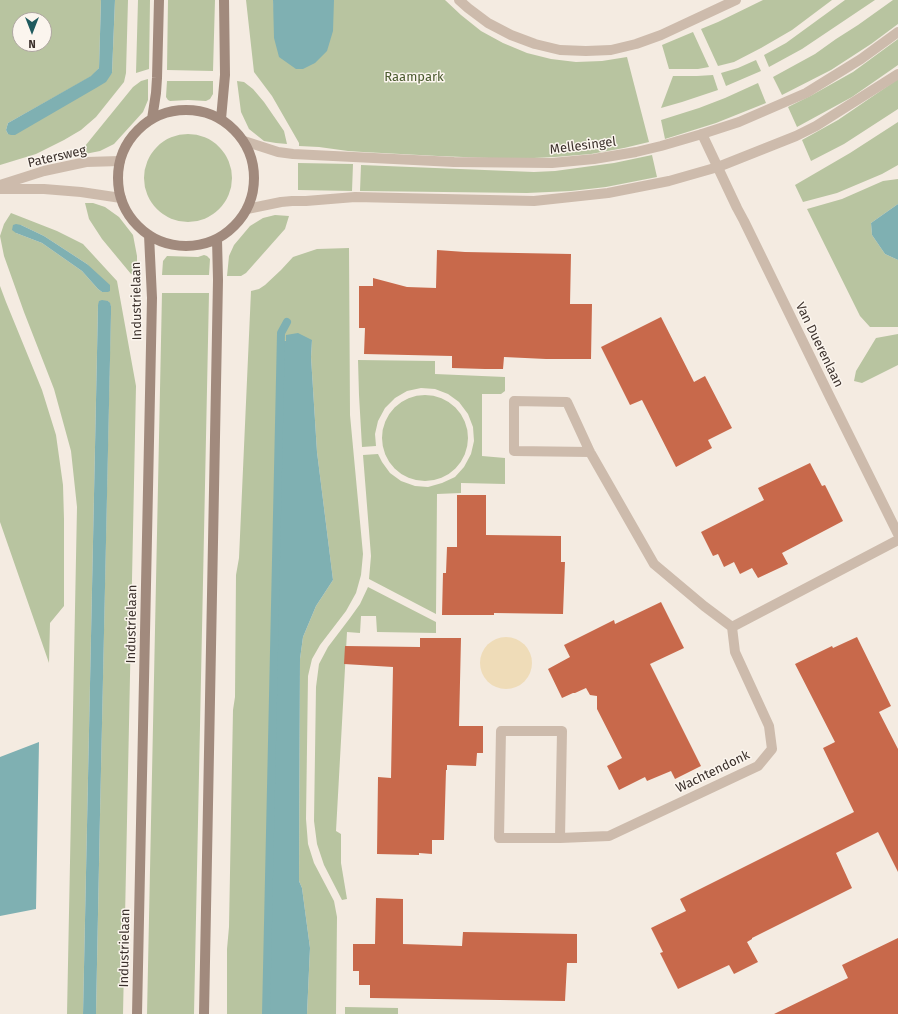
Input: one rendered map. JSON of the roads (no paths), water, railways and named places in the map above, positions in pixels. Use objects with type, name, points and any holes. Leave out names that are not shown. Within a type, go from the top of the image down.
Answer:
[{"type":"main road","points":[[152,119],[157,86],[159,0]]},
{"type":"main road","points":[[221,119],[225,76],[224,0]]},
{"type":"main road","points":[[174,111],[198,111],[221,119],[244,141],[252,157],[255,175],[254,192],[248,209],[217,239],[194,246],[170,244],[149,235],[132,219],[121,198],[118,180],[120,161],[127,145],[138,130],[152,119],[174,111]]},
{"type":"main road","name":"Industrielaan","points":[[137,1014],[152,298],[149,235]]},
{"type":"main road","points":[[204,1014],[218,280],[217,239]]},
{"type":"street","points":[[459,0],[488,23],[511,35],[535,44],[560,50],[586,52],[611,50],[636,44],[660,35],[736,0]]},
{"type":"street","name":"Mellesingel","points":[[244,141],[278,152],[293,154],[454,162],[552,163],[594,159],[636,152],[739,122],[806,93],[861,59],[898,32]]},
{"type":"street","points":[[248,209],[287,201],[356,197],[534,201],[608,193],[669,181],[718,167],[789,139],[816,126],[898,74]]},
{"type":"street","name":"Van Duerenlaan","points":[[702,134],[898,534]]},
{"type":"street","name":"Patersweg","points":[[0,185],[44,171],[86,162],[120,161]]},
{"type":"street","name":"Patersweg","points":[[0,189],[44,189],[82,192],[121,198]]},
{"type":"street","points":[[590,452],[514,452],[514,401],[567,402],[590,452],[654,564],[704,606],[732,627],[898,540]]},
{"type":"street","name":"Wachtendonk","points":[[560,838],[562,731],[501,731],[498,838],[560,838],[609,836],[758,766],[772,749],[769,726],[735,652],[732,627]]},
{"type":"water","points":[[101,0],[115,0],[112,73],[106,82],[15,135],[8,134],[6,130],[8,123],[91,76],[99,68]]},
{"type":"water","points":[[273,0],[334,0],[333,31],[327,51],[315,63],[303,69],[296,69],[279,57],[274,38]]},
{"type":"water","points":[[898,204],[898,260],[885,254],[872,235],[871,223]]},
{"type":"water","points":[[16,224],[44,236],[87,264],[110,285],[110,291],[102,292],[82,271],[42,243],[16,233],[12,230],[13,225]]},
{"type":"water","points":[[102,300],[110,303],[111,314],[96,1014],[83,1014],[98,305],[99,301]]},
{"type":"water","points":[[298,333],[312,340],[311,357],[317,452],[333,580],[316,606],[303,637],[300,659],[299,881],[302,888],[310,948],[307,1014],[269,1014],[282,341],[286,341],[286,335]]},
{"type":"water","points":[[39,742],[36,909],[0,916],[0,757]]},
{"type":"waterway","points":[[266,1014],[281,333],[287,322]]},
{"type":"park label","name":"Raampark","points":[[414,77]]}]
